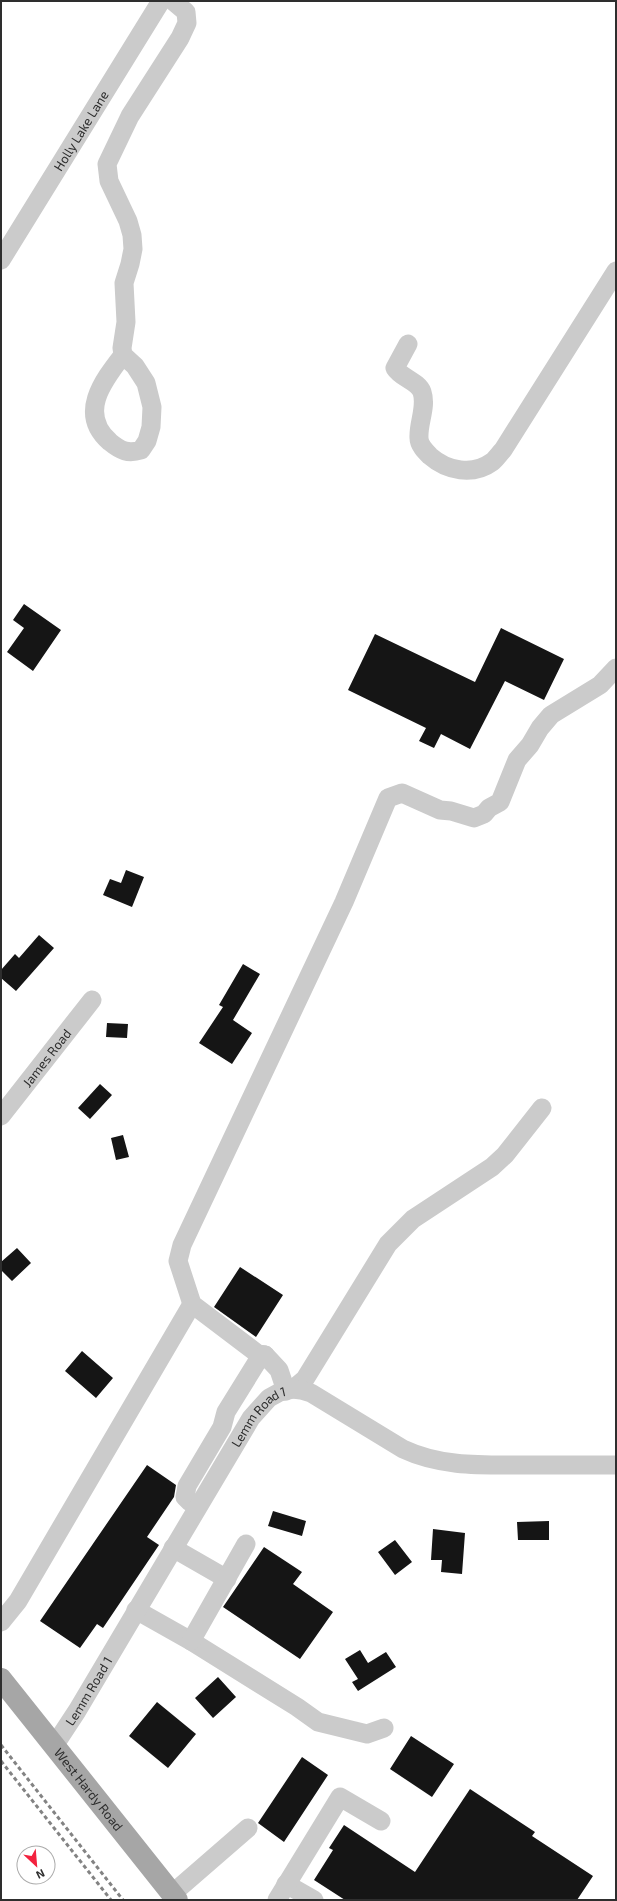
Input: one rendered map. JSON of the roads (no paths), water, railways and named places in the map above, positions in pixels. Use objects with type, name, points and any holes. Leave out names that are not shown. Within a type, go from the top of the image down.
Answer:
[{"type":"main road","name":"West Hardy Road","points":[[1,1679],[175,1897]]},
{"type":"street","name":"Holly Lake Lane","points":[[1,260],[161,1]]},
{"type":"street","points":[[123,355],[106,377],[95,401],[94,418],[100,432],[122,451],[132,453],[141,450],[147,441],[151,427],[152,407],[146,383],[135,366],[123,355],[122,348],[126,322],[124,283],[132,257],[132,235],[128,220],[109,181],[107,164],[130,116],[180,38],[187,23],[186,12],[173,1]]},
{"type":"street","points":[[408,344],[395,368],[398,374],[420,388],[422,393],[423,401],[418,439],[423,448],[441,465],[454,470],[465,471],[480,467],[492,462],[503,450],[616,271]]},
{"type":"street","points":[[542,1108],[514,1144],[496,1163],[413,1219],[388,1244],[305,1379],[289,1390],[279,1370],[265,1355],[258,1354],[192,1304],[178,1261],[182,1245],[334,922],[388,798],[402,793],[440,810],[451,811],[474,818],[484,814],[489,808],[500,802],[518,760],[530,746],[540,728],[551,716],[600,685],[616,668]]},
{"type":"street","name":"James Road","points":[[1,1116],[92,1000]]},
{"type":"street","points":[[1,1622],[18,1601],[192,1304]]},
{"type":"street","points":[[199,1504],[190,1502],[185,1497],[187,1486],[222,1427],[226,1412],[257,1362],[265,1355]]},
{"type":"street","name":"Lemm Road 1","points":[[54,1746],[77,1711],[251,1418],[269,1398],[280,1392],[289,1390],[311,1394],[403,1449],[419,1457],[437,1462],[496,1465],[616,1465]]},
{"type":"street","points":[[191,1641],[246,1544]]},
{"type":"street","points":[[173,1548],[227,1579]]},
{"type":"street","points":[[136,1610],[191,1641],[297,1706],[318,1722],[367,1734],[384,1728]]},
{"type":"street","points":[[314,1900],[282,1892],[340,1797],[381,1821]]},
{"type":"street","points":[[175,1897],[248,1828]]},
{"type":"railway","points":[[1,1745],[123,1900]]},
{"type":"railway","points":[[1,1761],[111,1900]]}]
